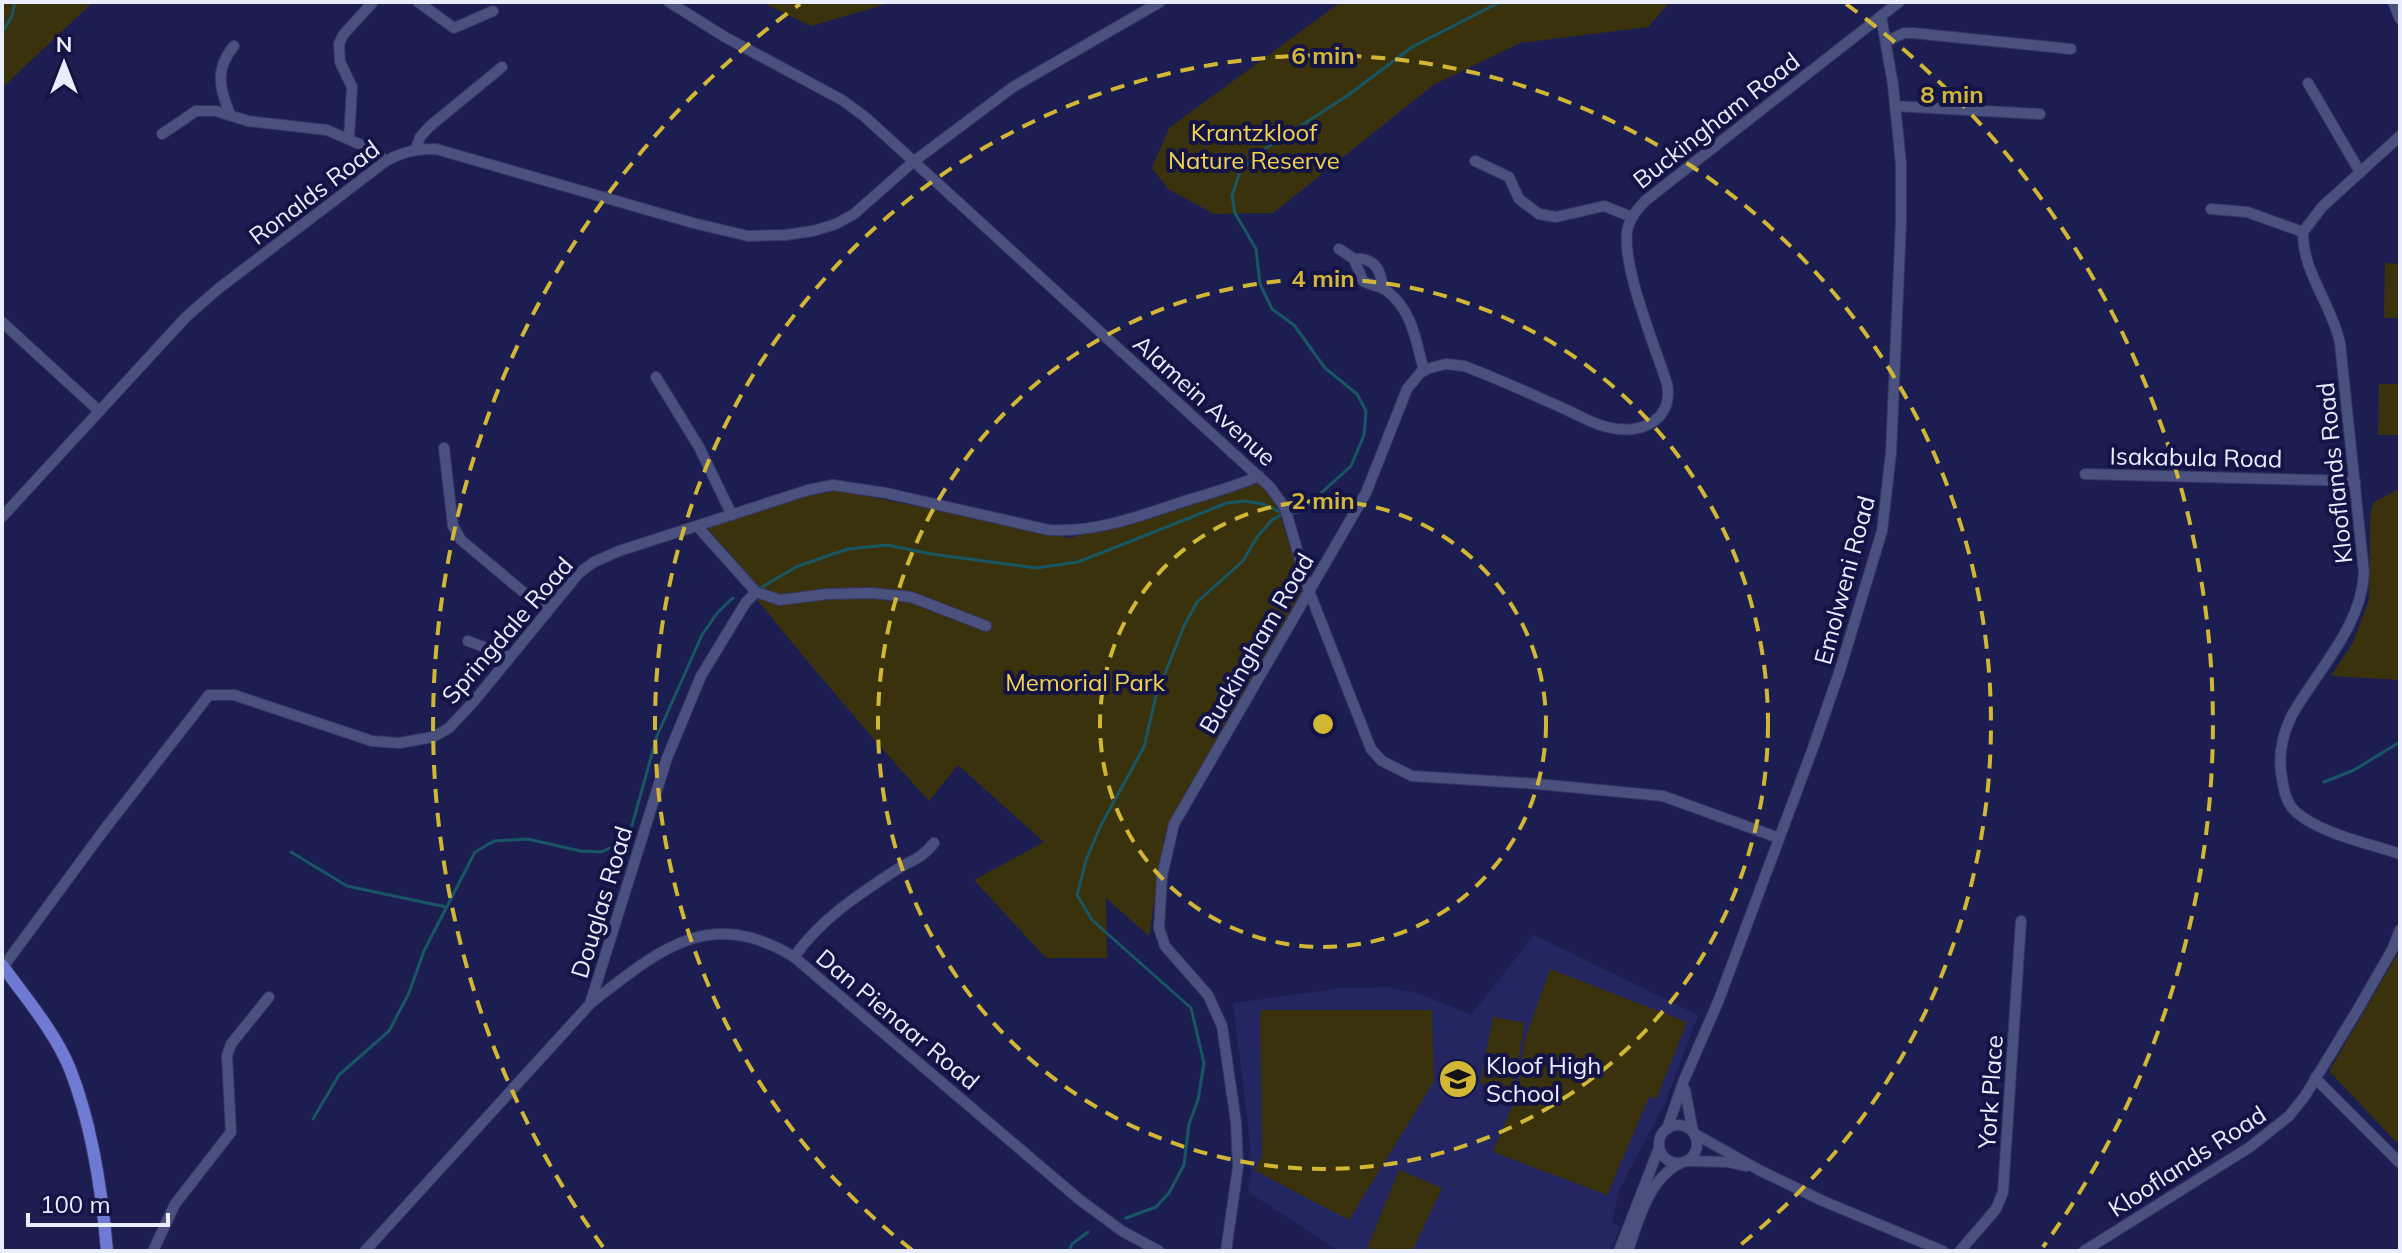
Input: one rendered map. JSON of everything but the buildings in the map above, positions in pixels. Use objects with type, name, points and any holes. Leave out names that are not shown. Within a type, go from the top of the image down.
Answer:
[{"type":"main road","points":[[3,966],[58,1046],[70,1069],[95,1164],[107,1251]]},
{"type":"street","points":[[349,138],[352,87],[340,62],[339,44],[343,35],[373,2]]},
{"type":"street","points":[[418,2],[454,28],[493,11]]},
{"type":"street","name":"Alamein Avenue","points":[[669,2],[725,37],[842,100],[864,116],[1259,476],[1286,513],[1309,591],[1371,749],[1382,761],[1412,776],[1663,796],[1779,838]]},
{"type":"street","name":"Ronalds Road","points":[[2,517],[186,317],[386,161],[401,153],[436,149],[748,236],[813,231],[854,214],[913,162],[1013,87],[1160,2]]},
{"type":"street","name":"Buckingham Road","points":[[1226,1251],[1238,1167],[1236,1122],[1222,1026],[1208,995],[1161,938],[1158,905],[1166,852],[1174,824],[1373,479],[1407,389],[1424,371],[1440,365],[1464,366],[1605,427],[1636,430],[1651,425],[1666,407],[1668,390],[1628,259],[1627,230],[1632,217],[1645,201],[1899,2]]},
{"type":"street","points":[[2393,2],[2400,19]]},
{"type":"street","name":"Emolweni Road","points":[[1667,1129],[1684,1080],[1718,1002],[1840,670],[1877,551],[1888,496],[1901,164],[1887,41],[1881,16]]},
{"type":"street","points":[[1887,41],[1904,33],[1913,33],[2071,49]]},
{"type":"street","points":[[230,114],[219,77],[220,66],[234,46]]},
{"type":"street","points":[[416,149],[420,137],[430,126],[502,67]]},
{"type":"street","points":[[2308,83],[2360,172]]},
{"type":"street","points":[[1895,106],[2040,114]]},
{"type":"street","points":[[162,134],[196,111],[205,110],[248,121],[317,128],[349,138],[386,161]]},
{"type":"street","points":[[2211,209],[2247,212],[2303,232],[2322,207],[2400,136]]},
{"type":"street","points":[[1475,161],[1509,177],[1519,199],[1539,214],[1556,217],[1604,206],[1632,217]]},
{"type":"street","name":"Klooflands Road","points":[[2303,232],[2305,254],[2334,319],[2340,343],[2364,554],[2363,588],[2359,606],[2348,628],[2291,717],[2279,764],[2284,792],[2297,812],[2328,829],[2400,854]]},
{"type":"street","points":[[1339,249],[1354,259],[1374,264],[1380,274],[1382,288]]},
{"type":"street","points":[[1354,259],[1363,281],[1382,288],[1392,296],[1412,324],[1424,371]]},
{"type":"street","points":[[2,322],[98,410]]},
{"type":"street","points":[[656,377],[699,447],[732,515]]},
{"type":"street","points":[[444,448],[453,526],[461,540],[546,611]]},
{"type":"street","name":"Isakabula Road","points":[[2085,474],[2355,481]]},
{"type":"street","name":"Springdale Road","points":[[3,966],[209,695],[234,695],[372,741],[407,742],[433,737],[449,728],[475,700],[546,611],[579,573],[594,562],[619,551],[808,490],[833,485],[886,493],[1049,530],[1069,531],[1119,523],[1259,476]]},
{"type":"street","points":[[697,526],[756,592],[780,600],[827,594],[871,593],[911,597],[986,626]]},
{"type":"street","name":"Douglas Road","points":[[365,1251],[590,1004],[667,758],[688,704],[701,676],[746,602],[756,592]]},
{"type":"street","points":[[468,641],[510,657]]},
{"type":"street","points":[[794,957],[829,915],[900,867],[924,856],[934,843]]},
{"type":"street","name":"York Place","points":[[1960,1251],[1996,1209],[2003,1192],[2021,921]]},
{"type":"street","name":"Klooflands Road","points":[[2084,1251],[2250,1147],[2289,1116],[2392,950],[2400,930]]},
{"type":"street","name":"Dan Pienaar Road","points":[[590,1004],[667,947],[722,933],[746,935],[771,943],[794,957],[1080,1200],[1122,1231],[1159,1251]]},
{"type":"street","points":[[153,1251],[175,1204],[231,1132],[227,1056],[231,1044],[269,997]]},
{"type":"street","points":[[2315,1078],[2400,1163]]},
{"type":"street","points":[[1628,1251],[1653,1188],[1661,1176],[1697,1150],[1685,1100],[1684,1080]]},
{"type":"street","points":[[1619,1251],[1659,1148],[1661,1135],[1667,1129],[1683,1126],[1759,1170],[1857,1217],[1943,1251]]},
{"type":"street","points":[[1659,1148],[1668,1161],[1728,1162],[1759,1170]]},
{"type":"shaded area","name":"Kloof High School","points":[[1534,935],[1698,1015],[1666,1100],[1619,1191],[1612,1223],[1620,1226],[1611,1251],[1339,1251],[1248,1192],[1250,1143],[1233,1003],[1342,988],[1388,987],[1420,994],[1471,1015]]},
{"type":"green space","points":[[2,2],[93,2],[2,88]]},
{"type":"green space","points":[[761,2],[893,2],[811,26]]},
{"type":"green space","name":"Krantzkloof Nature Reserve","points":[[1341,2],[1670,2],[1648,27],[1520,43],[1433,85],[1273,213],[1214,214],[1168,189],[1152,168],[1169,128]]},
{"type":"green space","points":[[2385,263],[2400,264],[2400,318],[2384,318]]},
{"type":"green space","points":[[2379,384],[2400,384],[2400,435],[2378,435]]},
{"type":"green space","name":"Memorial Park","points":[[1262,483],[1271,487],[1305,592],[1164,837],[1149,936],[1106,898],[1107,958],[1046,958],[974,880],[1044,842],[958,765],[929,801],[813,668],[702,530],[828,488],[1070,538],[1247,484]]},
{"type":"green space","points":[[2400,488],[2400,680],[2331,676],[2353,642],[2369,600],[2370,516],[2373,503]]},
{"type":"green space","points":[[2400,950],[2400,1146],[2329,1071]]},
{"type":"green space","points":[[1550,969],[1687,1022],[1656,1099],[1649,1097],[1607,1195],[1493,1152],[1516,1096],[1525,1039]]},
{"type":"green space","points":[[1260,1010],[1432,1010],[1434,1081],[1349,1220],[1254,1170],[1262,1157]]},
{"type":"green space","points":[[1493,1017],[1525,1023],[1513,1089],[1480,1083]]},
{"type":"green space","points":[[1399,1170],[1442,1188],[1412,1251],[1366,1251]]},
{"type":"waterway","points":[[2,33],[12,16],[15,2]]},
{"type":"waterway","points":[[1290,513],[1300,512],[1351,466],[1364,435],[1366,411],[1357,394],[1325,368],[1294,325],[1272,309],[1260,284],[1256,249],[1235,213],[1232,196],[1240,171],[1260,152],[1347,96],[1412,47],[1500,2]]},
{"type":"waterway","points":[[762,587],[796,567],[848,549],[887,545],[1036,568],[1078,562],[1227,503],[1245,501],[1263,504],[1282,513]]},
{"type":"waterway","points":[[1126,1218],[1156,1207],[1169,1193],[1184,1165],[1189,1124],[1198,1100],[1204,1063],[1191,1008],[1092,920],[1077,895],[1086,860],[1100,827],[1144,747],[1156,696],[1184,626],[1197,602],[1243,561],[1257,537],[1272,520],[1283,514]]},
{"type":"waterway","points":[[313,1119],[339,1075],[389,1031],[409,993],[424,951],[475,852],[494,841],[528,839],[580,851],[601,852],[617,845],[631,829],[657,736],[702,635],[718,612],[733,598]]},
{"type":"waterway","points":[[2324,782],[2354,770],[2400,742]]},
{"type":"waterway","points":[[291,852],[347,886],[446,907]]},
{"type":"waterway","points":[[1069,1251],[1072,1244],[1088,1232]]},
{"type":"place","name":"Kloof High School","points":[[1458,1079]]}]
